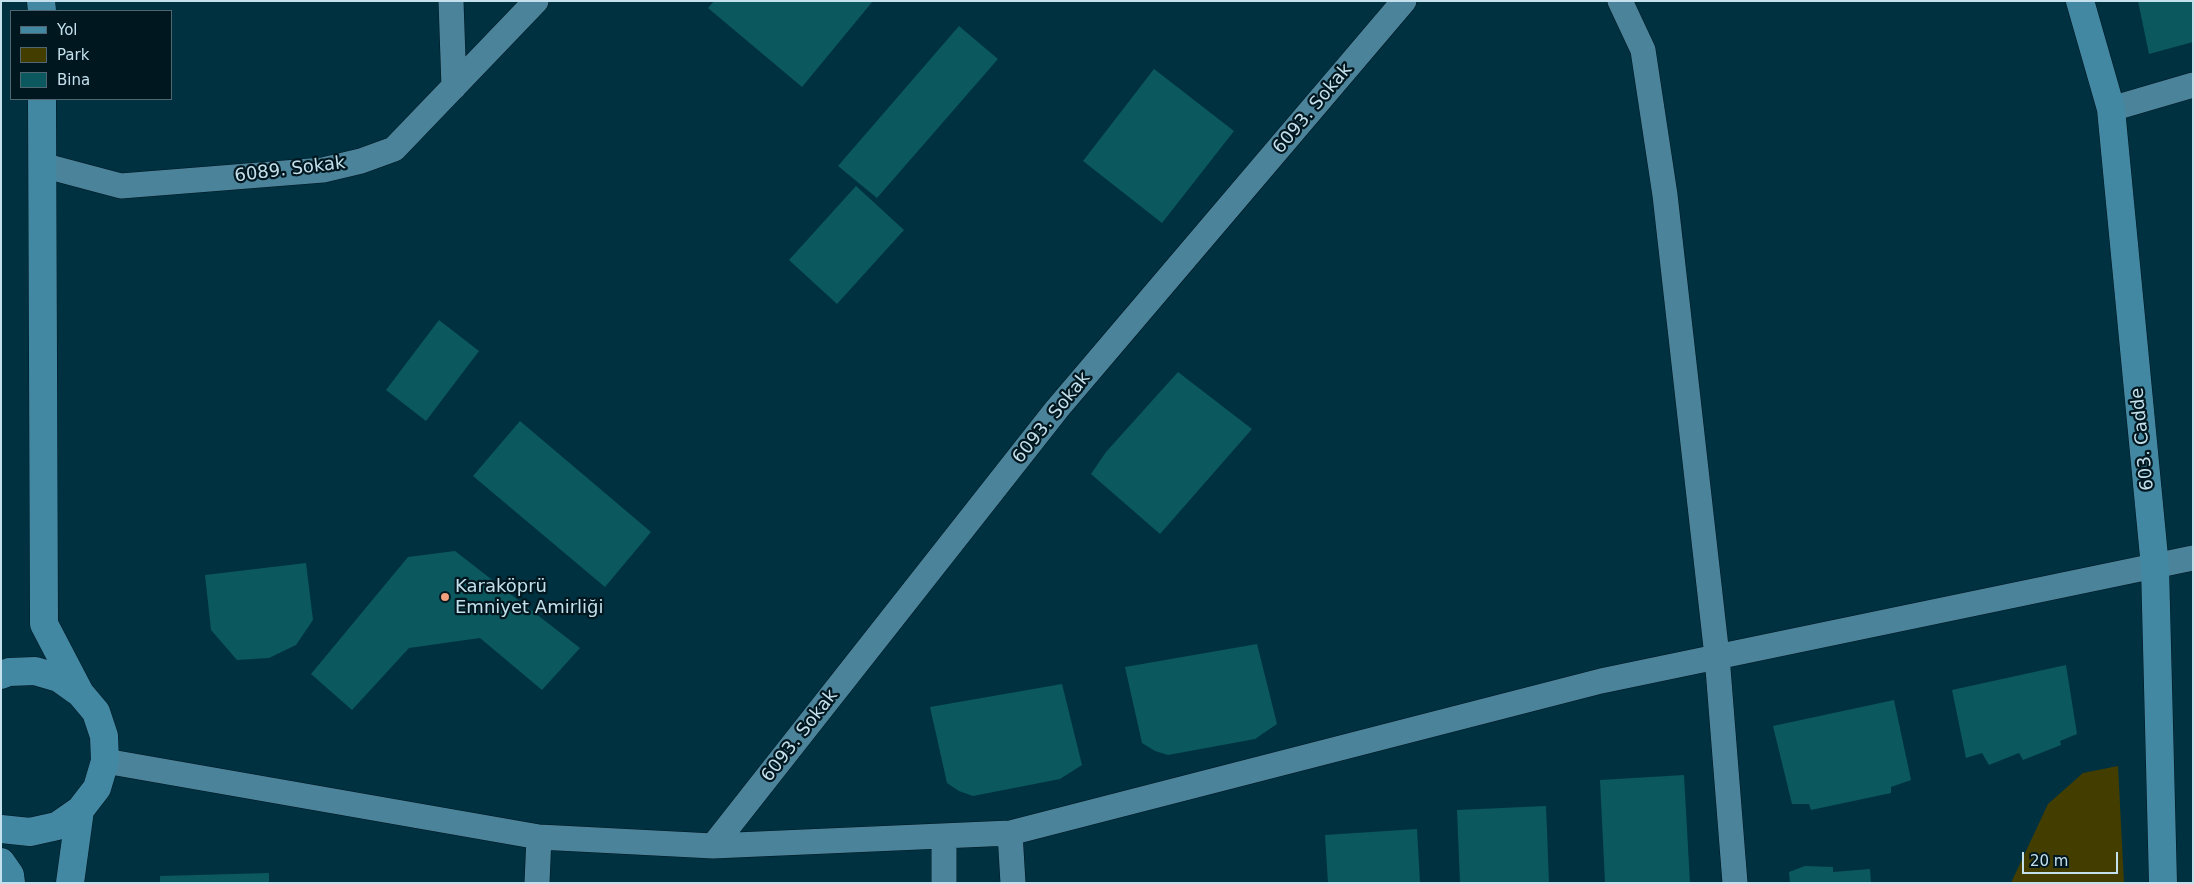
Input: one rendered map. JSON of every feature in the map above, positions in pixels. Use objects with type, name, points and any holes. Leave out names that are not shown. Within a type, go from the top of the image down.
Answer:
[{"type":"main road","name":"603. Cadde","points":[[2080,1],[2111,109],[2155,567],[2163,883]]},
{"type":"main road","points":[[1,829],[30,832],[57,826],[80,810],[97,788],[105,761],[104,736],[96,712],[80,692],[44,624],[42,100]]},
{"type":"main road","points":[[1,675],[9,672],[35,671],[59,678],[80,692]]},
{"type":"main road","points":[[70,883],[80,810]]},
{"type":"main road","points":[[1,862],[10,875],[11,883]]},
{"type":"street","points":[[451,1],[454,87]]},
{"type":"street","name":"6089. Sokak","points":[[42,165],[122,186],[323,170],[361,161],[394,149],[536,1]]},
{"type":"street","name":"6093. Sokak","points":[[713,846],[1057,409],[1404,1]]},
{"type":"street","points":[[1620,1],[1643,50],[1666,195],[1717,656],[1735,883]]},
{"type":"street","points":[[2111,109],[2193,85]]},
{"type":"street","points":[[105,761],[539,837],[713,846],[1010,832],[1601,681],[2193,558]]},
{"type":"street","points":[[1010,832],[1013,883]]},
{"type":"street","points":[[944,836],[944,883]]},
{"type":"street","points":[[537,883],[539,837]]},
{"type":"green space","points":[[2118,766],[2124,883],[2011,883],[2048,804],[2083,773]]},
{"type":"building","points":[[714,1],[873,1],[802,87],[708,8]]},
{"type":"building","points":[[2138,1],[2193,1],[2193,42],[2149,54]]},
{"type":"building","points":[[959,26],[998,59],[877,198],[838,166]]},
{"type":"building","points":[[1154,69],[1234,131],[1162,223],[1083,161]]},
{"type":"building","points":[[856,186],[904,230],[837,304],[789,260]]},
{"type":"building","points":[[439,320],[479,351],[426,421],[386,390]]},
{"type":"building","points":[[1178,372],[1252,429],[1160,534],[1091,474],[1106,452]]},
{"type":"building","points":[[520,421],[651,532],[605,587],[473,476]]},
{"type":"building","name":"Karaköprü Emniyet Amirliği","points":[[455,551],[580,648],[542,690],[480,638],[409,648],[352,710],[311,674],[408,557]]},
{"type":"building","points":[[306,563],[313,620],[296,645],[269,658],[237,660],[211,630],[205,575]]},
{"type":"building","points":[[1257,644],[1277,724],[1255,739],[1168,755],[1155,751],[1142,743],[1125,667]]},
{"type":"building","points":[[2066,665],[2077,734],[2060,741],[2061,745],[2023,760],[2019,753],[1989,765],[1982,753],[1966,758],[1952,690]]},
{"type":"building","points":[[1062,684],[1082,765],[1060,779],[973,796],[959,791],[947,783],[930,707]]},
{"type":"building","points":[[1894,700],[1911,780],[1891,787],[1891,793],[1811,810],[1809,804],[1792,804],[1773,726]]},
{"type":"building","points":[[1684,775],[1690,883],[1605,883],[1600,780]]},
{"type":"building","points":[[1546,806],[1549,883],[1460,883],[1457,810]]},
{"type":"building","points":[[1417,829],[1420,883],[1328,883],[1325,835]]},
{"type":"building","points":[[1805,866],[1833,867],[1833,872],[1870,869],[1871,883],[1790,883],[1789,872]]},
{"type":"building","points":[[269,873],[269,883],[160,883],[160,876]]},
{"type":"place","name":"Karaköprü Emniyet Amirliği","points":[[445,597]]}]
